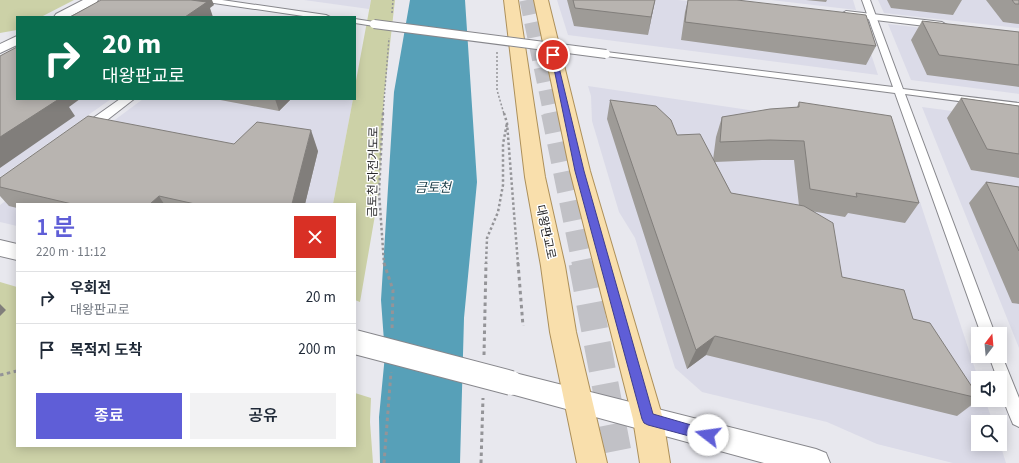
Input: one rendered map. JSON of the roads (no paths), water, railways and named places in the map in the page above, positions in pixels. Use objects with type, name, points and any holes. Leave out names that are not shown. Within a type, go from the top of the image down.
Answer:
[{"type":"main road","name":"대왕판교로","points":[[511,0],[535,177],[553,266],[563,332],[592,463]]},
{"type":"main road","points":[[541,0],[580,171],[648,419],[655,463]]},
{"type":"street","points":[[62,16],[92,0]]},
{"type":"street","points":[[207,0],[319,16]]},
{"type":"street","points":[[866,0],[985,327]]},
{"type":"street","points":[[839,13],[948,26]]},
{"type":"street","points":[[356,21],[1019,106]]},
{"type":"street","points":[[70,140],[127,100]]},
{"type":"street","points":[[0,248],[16,252]]},
{"type":"street","points":[[356,342],[816,463]]},
{"type":"street","points":[[999,363],[1019,419]]},
{"type":"water","name":"금토천","points":[[410,0],[465,0],[477,182],[464,318],[460,463],[380,463],[379,417],[385,355],[381,300],[394,92]]},
{"type":"tunnel","points":[[527,0],[551,114]]},
{"type":"tunnel","points":[[551,113],[582,264]]},
{"type":"tunnel","points":[[582,263],[620,463]]}]
